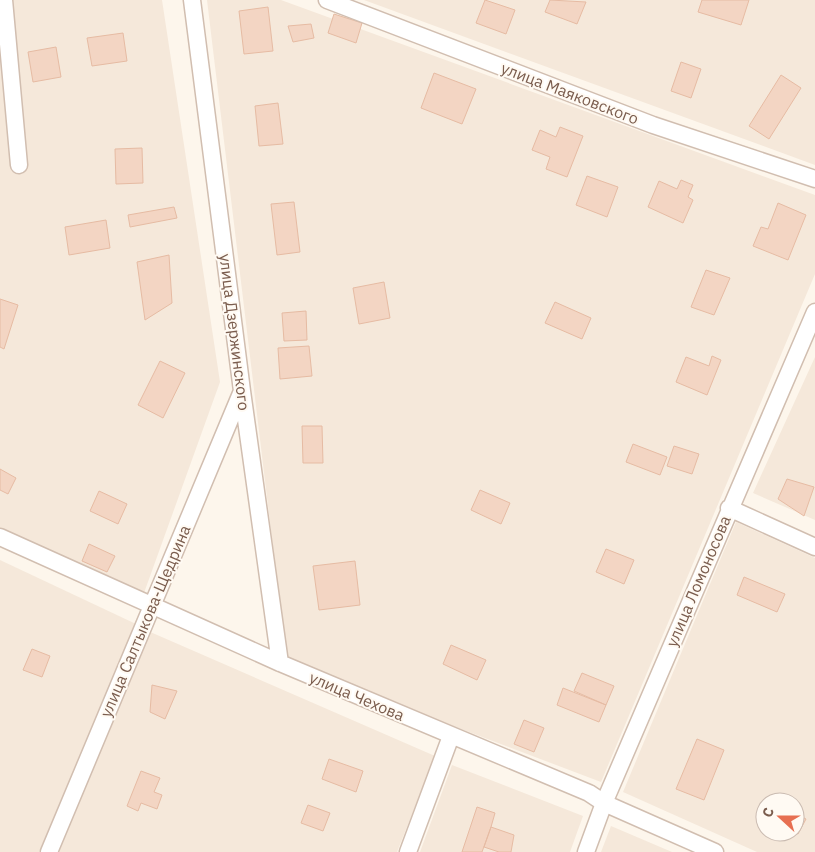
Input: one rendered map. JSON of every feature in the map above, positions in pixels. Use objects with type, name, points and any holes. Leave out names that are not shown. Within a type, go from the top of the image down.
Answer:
[{"type":"street","points":[[4,0],[19,165]]},
{"type":"street","name":"улица Дзержинского","points":[[192,0],[242,391],[280,663]]},
{"type":"street","name":"улица Маяковского","points":[[327,0],[653,125],[815,179]]},
{"type":"street","name":"улица Ломоносова","points":[[586,852],[604,803],[729,508],[815,312]]},
{"type":"street","name":"улица Салтыкова-Щедрина","points":[[49,852],[242,391]]},
{"type":"street","points":[[729,508],[815,547]]},
{"type":"street","name":"улица Чехова","points":[[0,537],[280,663],[589,793],[604,803],[715,852]]},
{"type":"street","points":[[408,852],[451,736]]},
{"type":"shaded area","points":[[0,0],[162,0],[220,382],[144,593],[0,528]]},
{"type":"shaded area","points":[[207,0],[281,0],[815,195],[815,274],[601,782],[287,663]]},
{"type":"shaded area","points":[[364,0],[815,0],[815,165]]},
{"type":"shaded area","points":[[815,357],[815,520],[753,493]]},
{"type":"shaded area","points":[[736,522],[815,558],[815,852],[757,852],[623,792]]},
{"type":"shaded area","points":[[0,560],[136,624],[39,852],[0,852]]},
{"type":"shaded area","points":[[148,631],[435,756],[397,852],[59,852]]},
{"type":"shaded area","points":[[452,765],[583,816],[570,852],[420,852]]},
{"type":"shaded area","points":[[611,826],[672,852],[601,852]]},
{"type":"building","points":[[485,0],[515,10],[506,34],[476,23]]},
{"type":"building","points":[[550,0],[586,2],[577,24],[545,12]]},
{"type":"building","points":[[702,0],[749,0],[741,25],[698,12]]},
{"type":"building","points":[[268,7],[273,51],[244,54],[239,11]]},
{"type":"building","points":[[334,14],[362,23],[356,43],[328,33]]},
{"type":"building","points":[[311,24],[314,38],[293,42],[288,26]]},
{"type":"building","points":[[123,33],[127,61],[92,66],[87,38]]},
{"type":"building","points":[[56,47],[61,77],[33,82],[28,52]]},
{"type":"building","points":[[681,62],[701,69],[691,98],[671,91]]},
{"type":"building","points":[[434,73],[476,89],[462,124],[421,108]]},
{"type":"building","points":[[781,75],[801,88],[769,139],[749,126]]},
{"type":"building","points":[[278,103],[283,144],[259,146],[255,106]]},
{"type":"building","points":[[560,127],[583,136],[567,177],[546,169],[550,157],[532,150],[540,130],[556,137]]},
{"type":"building","points":[[142,148],[143,183],[116,184],[115,149]]},
{"type":"building","points":[[587,176],[618,187],[607,217],[576,205]]},
{"type":"building","points":[[681,180],[693,185],[688,197],[693,200],[683,223],[648,207],[659,181],[677,189]]},
{"type":"building","points":[[294,202],[300,252],[277,255],[271,204]]},
{"type":"building","points":[[778,203],[806,215],[788,260],[753,246],[761,227],[768,229]]},
{"type":"building","points":[[174,207],[177,218],[130,227],[128,215]]},
{"type":"building","points":[[106,220],[110,248],[69,255],[65,227]]},
{"type":"building","points":[[169,255],[172,303],[145,320],[137,262]]},
{"type":"building","points":[[706,270],[730,278],[714,315],[691,307]]},
{"type":"building","points":[[384,282],[390,318],[359,324],[353,288]]},
{"type":"building","points":[[0,299],[18,305],[4,349],[0,347]]},
{"type":"building","points":[[555,302],[591,318],[582,339],[545,323]]},
{"type":"building","points":[[306,311],[307,340],[284,341],[282,313]]},
{"type":"building","points":[[309,346],[312,376],[280,379],[278,348]]},
{"type":"building","points":[[712,356],[721,360],[707,395],[676,382],[686,357],[709,366]]},
{"type":"building","points":[[160,361],[185,373],[163,418],[138,405]]},
{"type":"building","points":[[302,426],[322,426],[323,463],[303,463]]},
{"type":"building","points":[[633,444],[667,457],[660,475],[626,462]]},
{"type":"building","points":[[674,446],[699,454],[692,474],[667,466]]},
{"type":"building","points":[[0,469],[16,478],[8,494],[0,490]]},
{"type":"building","points":[[787,479],[814,487],[804,516],[778,499]]},
{"type":"building","points":[[480,490],[510,503],[501,524],[471,510]]},
{"type":"building","points":[[99,491],[127,504],[118,524],[90,511]]},
{"type":"building","points":[[89,544],[115,556],[107,572],[82,561]]},
{"type":"building","points":[[606,549],[634,560],[624,584],[596,572]]},
{"type":"building","points":[[355,561],[360,605],[319,610],[313,566]]},
{"type":"building","points":[[744,577],[785,594],[777,612],[737,595]]},
{"type":"building","points":[[451,645],[486,660],[477,680],[443,664]]},
{"type":"building","points":[[32,649],[50,656],[42,677],[23,670]]},
{"type":"building","points":[[582,673],[614,686],[606,705],[574,691]]},
{"type":"building","points":[[152,685],[177,691],[165,719],[150,712]]},
{"type":"building","points":[[563,688],[606,705],[599,722],[557,705]]},
{"type":"building","points":[[524,720],[544,728],[534,752],[514,744]]},
{"type":"building","points":[[697,739],[724,750],[704,800],[676,789]]},
{"type":"building","points":[[329,759],[363,771],[356,792],[322,779]]},
{"type":"building","points":[[141,771],[160,778],[154,792],[162,795],[157,809],[141,803],[138,811],[127,806]]},
{"type":"building","points":[[308,805],[330,813],[323,831],[301,823]]},
{"type":"building","points":[[477,807],[495,813],[491,827],[482,852],[462,852]]},
{"type":"building","points":[[491,827],[514,835],[511,852],[499,852],[484,847]]}]
